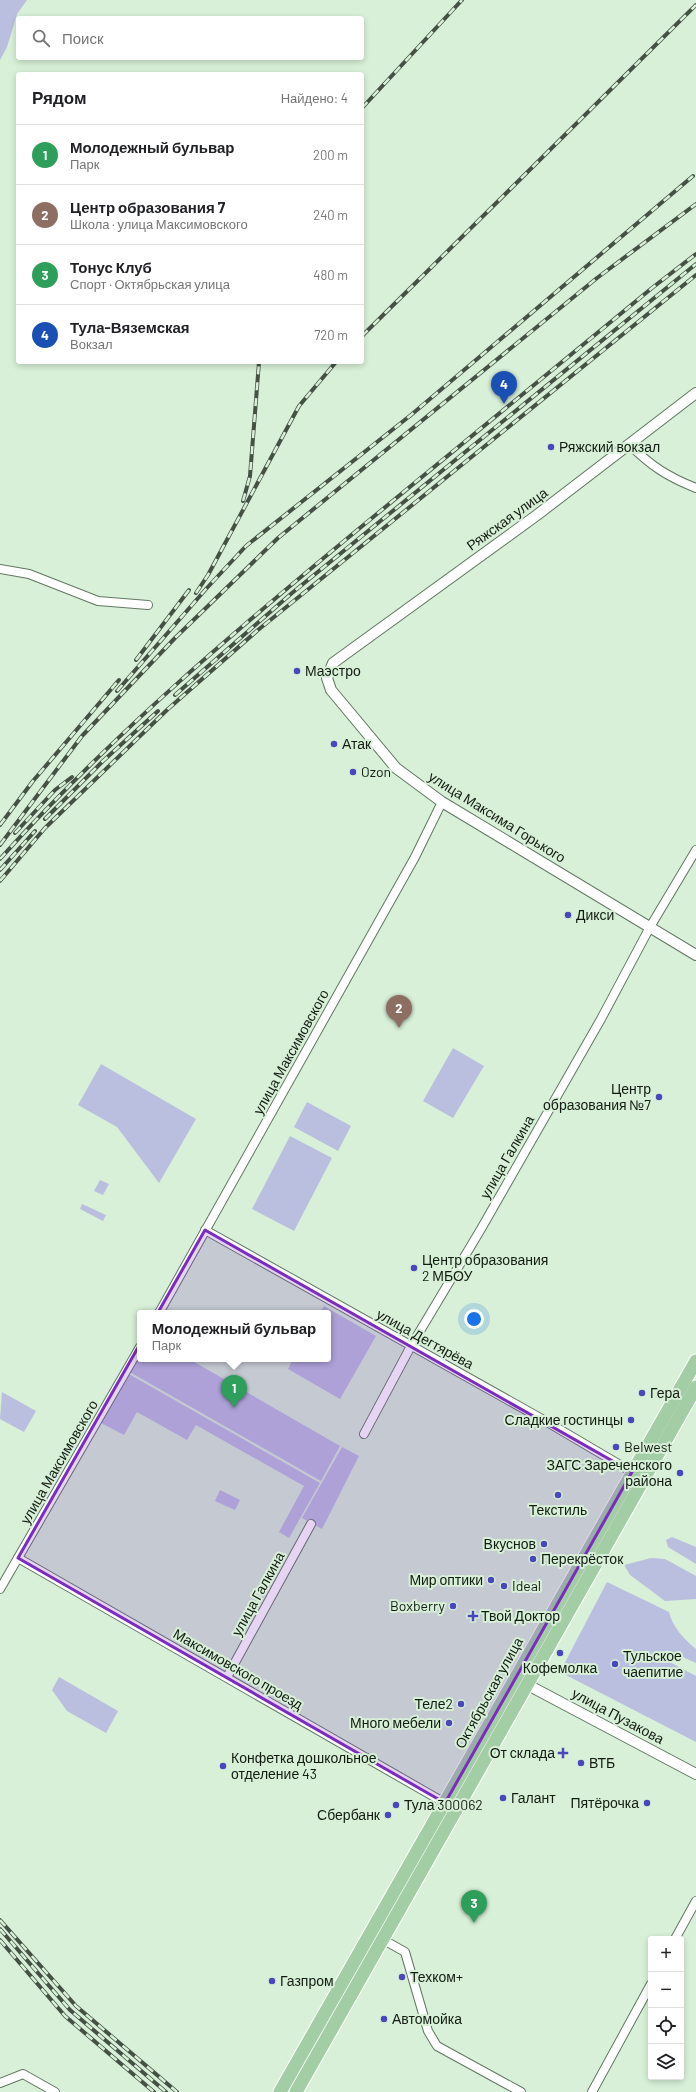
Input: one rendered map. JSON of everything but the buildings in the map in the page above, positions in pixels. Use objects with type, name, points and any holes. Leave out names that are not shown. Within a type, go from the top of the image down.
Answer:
[{"type":"main road","name":"Октябрьская улица","points":[[296,2092],[369,1963],[632,1472],[696,1361]]},
{"type":"main road","name":"Октябрьская улица","points":[[532,1661],[696,1387]]},
{"type":"main road","name":"Октябрьская улица","points":[[280,2092],[356,1956],[445,1803],[521,1681]]},
{"type":"street","name":"Ряжская улица","points":[[333,663],[537,514],[696,393]]},
{"type":"street","points":[[630,444],[648,463],[670,478],[696,488]]},
{"type":"street","points":[[0,569],[30,574],[93,600],[148,605]]},
{"type":"street","name":"улица Максима Горького","points":[[333,663],[327,678],[331,690],[396,768],[442,802],[696,954]]},
{"type":"street","name":"улица Максимовского","points":[[161,1310],[415,857],[442,802]]},
{"type":"street","name":"улица Галкина","points":[[364,1434],[411,1346],[489,1215],[601,1019],[650,927],[696,850]]},
{"type":"street","name":"улица Дегтярёва","points":[[205,1230],[542,1419],[632,1472]]},
{"type":"street","name":"улица Максимовского","points":[[0,1589],[137,1352]]},
{"type":"street","name":"улица Галкина","points":[[227,1678],[311,1524]]},
{"type":"street","name":"Максимовского проезд","points":[[18,1558],[445,1803]]},
{"type":"street","name":"улица Пузакова","points":[[521,1681],[696,1774]]},
{"type":"street","points":[[677,1936],[696,1901]]},
{"type":"street","points":[[382,1939],[405,1952],[428,2031],[437,2046],[521,2092]]},
{"type":"street","points":[[592,2092],[648,1989]]},
{"type":"street","points":[[0,2083],[23,2074],[55,2092]]},
{"type":"highlighted area","points":[[205,1230],[632,1472],[445,1803],[18,1558]]},
{"type":"shaded area","points":[[0,0],[27,0],[16,16],[7,47],[0,60]]},
{"type":"shaded area","points":[[453,1048],[484,1066],[453,1118],[423,1101]]},
{"type":"shaded area","points":[[101,1064],[196,1119],[159,1183],[117,1127],[78,1105]]},
{"type":"shaded area","points":[[307,1102],[351,1126],[338,1151],[294,1127]]},
{"type":"shaded area","points":[[290,1136],[332,1158],[294,1231],[252,1209]]},
{"type":"shaded area","points":[[100,1180],[109,1184],[103,1195],[94,1191]]},
{"type":"shaded area","points":[[82,1204],[106,1215],[103,1221],[80,1209]]},
{"type":"shaded area","points":[[324,1306],[331,1310],[322,1310]]},
{"type":"shaded area","points":[[331,1310],[376,1336],[340,1399],[288,1369],[292,1362],[331,1362]]},
{"type":"shaded area","points":[[137,1355],[137,1362],[194,1362],[340,1446],[321,1481],[128,1371]]},
{"type":"shaded area","points":[[127,1373],[320,1483],[289,1538],[279,1532],[304,1486],[196,1425],[187,1440],[137,1412],[124,1435],[99,1422]]},
{"type":"shaded area","points":[[2,1392],[36,1411],[24,1432],[0,1419]]},
{"type":"shaded area","points":[[342,1447],[359,1456],[322,1529],[302,1518]]},
{"type":"shaded area","points":[[220,1490],[240,1500],[235,1510],[215,1501]]},
{"type":"shaded area","points":[[672,1537],[696,1547],[696,1564],[668,1547],[666,1540]]},
{"type":"shaded area","points":[[651,1558],[665,1559],[696,1576],[696,1599],[665,1601],[630,1575],[624,1565]]},
{"type":"shaded area","points":[[607,1582],[669,1612],[673,1623],[680,1633],[696,1649],[696,1663],[667,1650],[662,1658],[696,1676],[696,1742],[560,1672]]},
{"type":"shaded area","points":[[59,1677],[118,1711],[106,1733],[67,1711],[52,1690]]},
{"type":"railway","points":[[364,106],[462,0]]},
{"type":"railway","points":[[364,334],[696,5]]},
{"type":"railway","points":[[117,691],[206,589],[246,546],[411,415],[693,176]]},
{"type":"railway","points":[[0,845],[82,736],[175,638],[278,538],[597,278],[696,204]]},
{"type":"railway","points":[[0,859],[43,813],[133,724],[227,640],[323,558],[652,288],[696,254]]},
{"type":"railway","points":[[175,695],[292,593],[696,264]]},
{"type":"railway","points":[[0,881],[45,828],[168,709],[258,630],[696,275]]},
{"type":"railway","points":[[243,501],[250,476],[259,364]]},
{"type":"railway","points":[[196,593],[208,575],[299,406],[334,364]]},
{"type":"railway","points":[[136,660],[189,590]]},
{"type":"railway","points":[[0,825],[33,781],[119,680]]},
{"type":"railway","points":[[45,819],[103,761],[158,711]]},
{"type":"railway","points":[[15,833],[55,790],[72,777]]},
{"type":"railway","points":[[0,870],[35,831]]},
{"type":"railway","points":[[0,1920],[76,2006],[177,2092]]},
{"type":"railway","points":[[0,1929],[70,2010],[166,2092]]},
{"type":"railway","points":[[0,1940],[65,2016],[154,2092]]},
{"type":"place","name":"Тула-Вяземская","points":[[504,404]]},
{"type":"place","name":"Ряжский вокзал","points":[[551,447]]},
{"type":"place","name":"Маэстро","points":[[297,671]]},
{"type":"place","name":"Атак","points":[[334,744]]},
{"type":"place","name":"Ozon","points":[[353,772]]},
{"type":"place","name":"Дикси","points":[[568,915]]},
{"type":"place","name":"Центр образования 7","points":[[399,1028]]},
{"type":"place","name":"Центр образования №7","points":[[659,1097]]},
{"type":"place","name":"Центр образования 2 МБОУ","points":[[414,1268]]},
{"type":"place","name":"Гера","points":[[642,1393]]},
{"type":"place","name":"Молодежный бульвар","points":[[234,1408]]},
{"type":"place","name":"Сладкие гостинцы","points":[[631,1420]]},
{"type":"place","name":"Belwest","points":[[616,1447]]},
{"type":"place","name":"ЗАГС Зареченского района","points":[[680,1473]]},
{"type":"place","name":"Текстиль","points":[[558,1495]]},
{"type":"place","name":"Вкуснов","points":[[544,1544]]},
{"type":"place","name":"Перекрёсток","points":[[533,1559]]},
{"type":"place","name":"Мир оптики","points":[[491,1580]]},
{"type":"place","name":"Ideal","points":[[504,1586]]},
{"type":"place","name":"Boxberry","points":[[453,1606]]},
{"type":"place","name":"Твой Доктор","points":[[473,1616]]},
{"type":"place","name":"Кофемолка","points":[[560,1653]]},
{"type":"place","name":"Тульское чаепитие","points":[[615,1664]]},
{"type":"place","name":"Теле2","points":[[461,1704]]},
{"type":"place","name":"Много мебели","points":[[449,1723]]},
{"type":"place","name":"От склада","points":[[563,1753]]},
{"type":"place","name":"ВТБ","points":[[581,1763]]},
{"type":"place","name":"Конфетка дошкольное отделение 43","points":[[223,1766]]},
{"type":"place","name":"Галант","points":[[503,1798]]},
{"type":"place","name":"Пятёрочка","points":[[647,1803]]},
{"type":"place","name":"Тула 300062","points":[[396,1805]]},
{"type":"place","name":"Сбербанк","points":[[388,1815]]},
{"type":"place","name":"Тонус Клуб","points":[[474,1923]]},
{"type":"place","name":"Техком+","points":[[402,1977]]},
{"type":"place","name":"Газпром","points":[[272,1981]]},
{"type":"place","name":"Автомойка","points":[[384,2019]]}]
